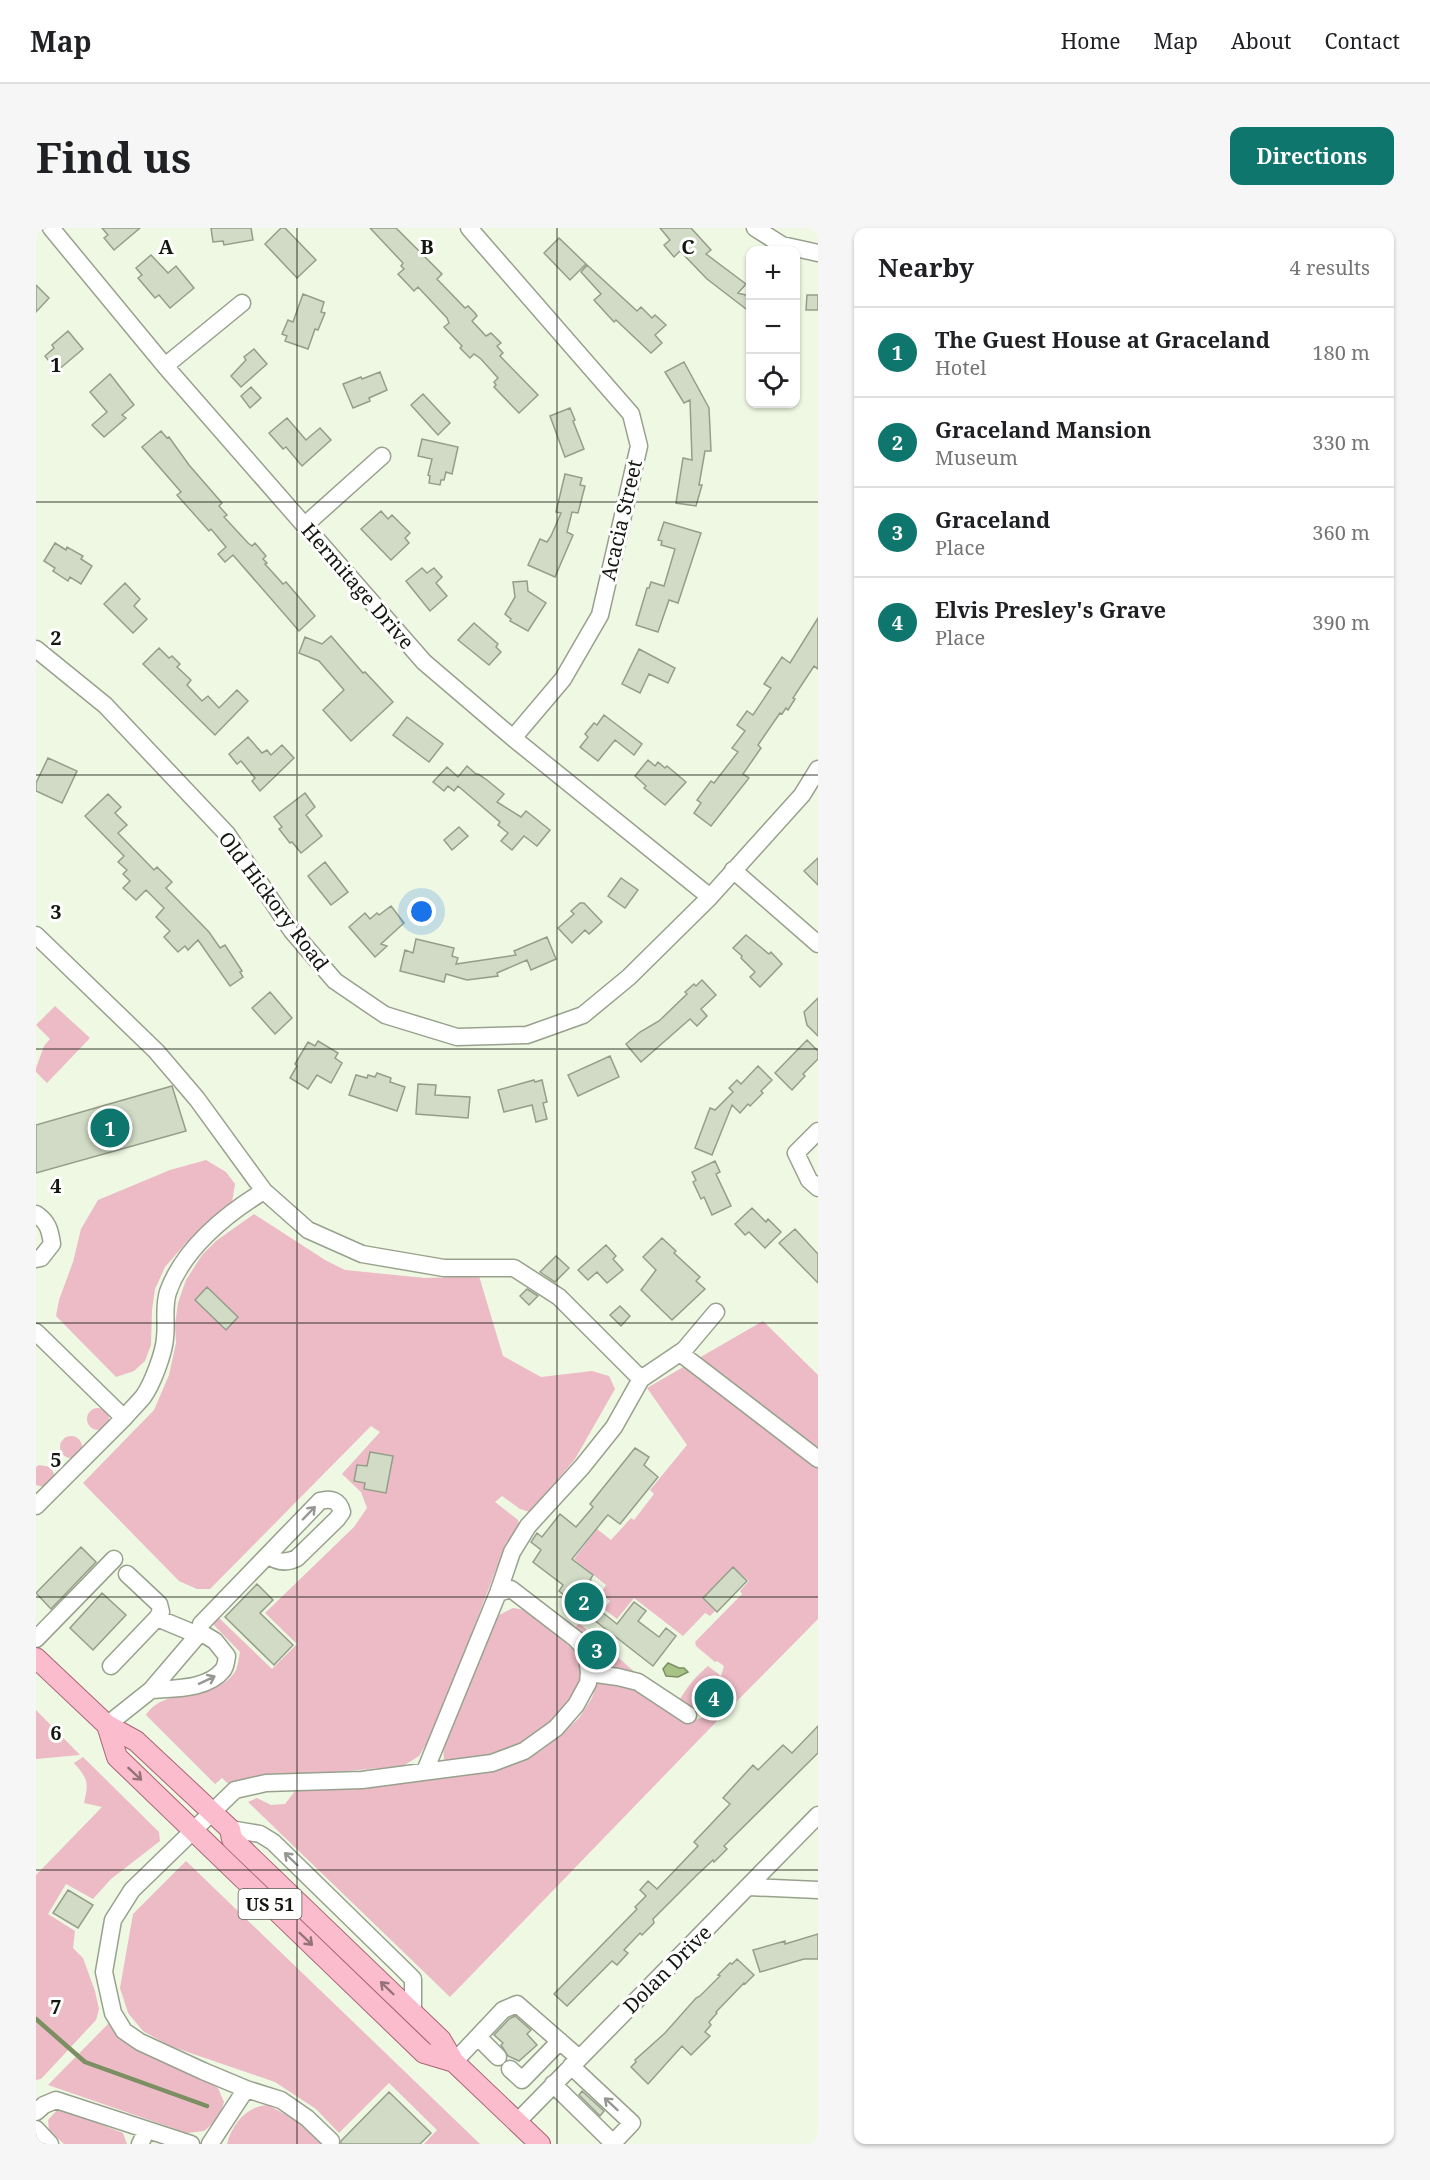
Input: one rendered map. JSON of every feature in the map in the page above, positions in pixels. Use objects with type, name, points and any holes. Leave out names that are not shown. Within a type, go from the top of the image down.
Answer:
[{"type":"main road","name":"US 51","points":[[36,1658],[107,1725],[136,1741],[230,1829],[232,1839],[441,2040],[454,2062],[540,2144]]},
{"type":"main road","name":"US 51","points":[[107,1725],[117,1757],[424,2053],[454,2062]]},
{"type":"street","name":"Hermitage Drive","points":[[51,228],[165,366],[424,663],[710,897]]},
{"type":"street","points":[[754,228],[782,245],[818,253]]},
{"type":"street","name":"Acacia Street","points":[[472,229],[631,414],[639,446],[600,615],[562,679],[513,738]]},
{"type":"street","points":[[165,366],[242,303]]},
{"type":"street","points":[[305,525],[382,456]]},
{"type":"street","name":"Old Hickory Road","points":[[36,650],[105,705],[227,834],[292,932],[335,981],[385,1015],[458,1037],[527,1035],[583,1015],[629,977],[710,897],[802,795],[818,769]]},
{"type":"street","points":[[733,870],[818,944]]},
{"type":"street","points":[[36,935],[156,1051],[197,1099],[264,1191],[308,1230],[362,1254],[444,1268],[514,1268],[559,1298],[641,1378]]},
{"type":"street","points":[[818,1131],[796,1153],[809,1180],[818,1188]]},
{"type":"street","points":[[36,1506],[144,1396],[156,1370],[165,1338],[164,1314],[168,1294],[178,1270],[227,1217],[242,1204],[264,1191]]},
{"type":"street","points":[[36,1214],[45,1220],[50,1229],[52,1244],[41,1258],[36,1259]]},
{"type":"street","points":[[425,1771],[498,1593],[512,1552],[528,1526],[582,1467],[614,1427],[641,1378],[680,1353],[716,1312]]},
{"type":"street","points":[[36,1332],[124,1418]]},
{"type":"street","points":[[680,1353],[818,1459]]},
{"type":"street","points":[[107,1725],[151,1690],[198,1635],[201,1624],[268,1555]]},
{"type":"street","points":[[36,1638],[114,1559]]},
{"type":"street","points":[[111,1666],[158,1618],[161,1612],[159,1605],[127,1574]]},
{"type":"street","points":[[331,2141],[307,2118],[281,2100],[246,2089],[140,2042],[124,2031],[113,2013],[104,1972],[113,1920],[132,1890],[235,1790],[266,1783],[362,1780],[492,1763],[524,1751],[556,1728],[576,1705],[588,1683],[586,1650],[576,1639],[511,1589],[498,1593]]},
{"type":"street","points":[[151,1690],[190,1687],[213,1678],[225,1669],[227,1656],[215,1641],[205,1635],[198,1635],[158,1618]]},
{"type":"street","points":[[589,1673],[638,1682],[688,1715]]},
{"type":"street","name":"Dolan Drive","points":[[517,2122],[818,1815]]},
{"type":"street","points":[[748,1887],[818,1890]]},
{"type":"street","points":[[454,2062],[503,2010],[517,2004],[560,2041],[575,2062],[632,2123],[613,2143],[553,2084]]},
{"type":"street","points":[[478,2037],[498,2057]]},
{"type":"street","points":[[510,2069],[522,2080],[560,2041]]},
{"type":"street","points":[[210,2144],[246,2089]]},
{"type":"street","points":[[36,2112],[44,2105],[56,2100],[143,2137],[191,2144]]},
{"type":"street","points":[[36,2129],[50,2144]]},
{"type":"shaded area","points":[[55,1006],[90,1038],[47,1083],[36,1072],[36,1068],[44,1046],[50,1039],[36,1025]]},
{"type":"shaded area","points":[[206,1160],[226,1172],[235,1184],[232,1202],[185,1244],[165,1267],[155,1289],[151,1345],[145,1361],[134,1371],[116,1377],[56,1316],[81,1229],[98,1200],[170,1170]]},
{"type":"shaded area","points":[[254,1214],[325,1260],[345,1270],[425,1278],[479,1276],[503,1356],[541,1377],[592,1371],[609,1376],[615,1389],[575,1459],[530,1512],[520,1509],[502,1496],[495,1502],[518,1520],[520,1527],[506,1543],[435,1730],[419,1756],[403,1766],[270,1775],[230,1785],[222,1778],[215,1784],[146,1715],[166,1700],[218,1686],[228,1680],[236,1670],[240,1652],[211,1622],[217,1616],[272,1669],[297,1644],[265,1613],[354,1527],[367,1508],[361,1492],[342,1474],[380,1432],[371,1426],[210,1589],[197,1589],[179,1581],[83,1483],[154,1410],[169,1375],[176,1343],[175,1325],[178,1303],[186,1280],[202,1255],[216,1241]]},
{"type":"shaded area","points":[[763,1321],[818,1375],[818,1619],[735,1703],[725,1699],[724,1706],[711,1714],[678,1703],[691,1683],[708,1666],[721,1676],[724,1666],[715,1662],[696,1646],[695,1642],[742,1594],[740,1591],[749,1581],[733,1567],[702,1598],[715,1611],[710,1616],[705,1613],[683,1636],[634,1598],[617,1619],[604,1609],[610,1601],[601,1593],[606,1585],[574,1559],[597,1529],[611,1540],[631,1518],[634,1520],[654,1494],[650,1490],[687,1445],[647,1388]]},
{"type":"shaded area","points":[[94,1408],[102,1408],[109,1415],[109,1423],[102,1430],[94,1430],[87,1423],[87,1415]]},
{"type":"shaded area","points":[[71,1436],[79,1439],[82,1447],[79,1455],[71,1458],[63,1455],[60,1447],[63,1439]]},
{"type":"shaded area","points":[[39,1465],[51,1467],[55,1477],[44,1487],[36,1485],[36,1467]]},
{"type":"shaded area","points":[[513,1608],[526,1610],[579,1654],[583,1671],[575,1696],[549,1727],[510,1752],[449,1762],[444,1759],[443,1746],[493,1625],[499,1615]]},
{"type":"shaded area","points":[[579,1623],[688,1719],[695,1720],[711,1715],[717,1721],[450,1997],[248,1802],[257,1798],[271,1805],[285,1804],[296,1790],[301,1788],[493,1772],[539,1752],[579,1718],[592,1698],[598,1677],[574,1629]]},
{"type":"shaded area","points":[[668,1663],[684,1668],[688,1672],[678,1677],[666,1676],[663,1669]]},
{"type":"shaded area","points":[[36,1710],[80,1755],[36,1759]]},
{"type":"shaded area","points":[[83,1757],[159,1832],[160,1841],[111,1879],[93,1899],[66,1884],[48,1914],[75,1931],[73,1948],[83,1958],[99,2009],[96,2020],[41,2079],[36,2080],[36,1875],[102,1807],[84,1803],[87,1790],[86,1781],[74,1763]]},
{"type":"shaded area","points":[[186,1861],[480,2144],[424,2144],[437,2130],[389,2083],[339,2133],[316,2109],[275,2082],[170,2046],[143,2031],[128,2013],[120,1988],[133,1914]]},
{"type":"shaded area","points":[[109,2023],[135,2049],[201,2077],[218,2088],[224,2102],[219,2118],[204,2131],[187,2133],[48,2085]]},
{"type":"shaded area","points":[[268,2105],[306,2126],[325,2144],[227,2144],[242,2117],[253,2109]]},
{"type":"shaded area","points":[[59,2108],[123,2133],[127,2144],[64,2144],[49,2130],[48,2120]]},
{"type":"building","points":[[102,228],[140,228],[114,250],[104,238],[108,235]]},
{"type":"building","points":[[211,228],[251,228],[253,240],[224,245],[223,241],[213,242]]},
{"type":"building","points":[[281,228],[285,228],[316,260],[297,278],[265,244]]},
{"type":"building","points":[[370,228],[396,228],[442,274],[437,279],[465,308],[468,306],[475,313],[477,316],[472,321],[486,336],[491,333],[501,343],[497,346],[503,353],[500,356],[538,395],[519,413],[494,387],[496,385],[494,382],[498,378],[474,354],[470,358],[444,327],[449,323],[447,318],[418,287],[414,291],[398,274],[404,269],[401,266],[403,263]]},
{"type":"building","points":[[660,228],[691,228],[711,250],[706,254],[746,284],[738,293],[746,295],[746,309],[707,279],[680,251],[674,257],[664,245],[670,240]]},
{"type":"building","points":[[559,238],[586,264],[570,280],[544,253]]},
{"type":"building","points":[[151,255],[168,273],[176,266],[194,288],[170,308],[159,295],[155,298],[138,278],[142,275],[136,268]]},
{"type":"building","points":[[587,265],[637,311],[641,307],[652,318],[655,315],[666,325],[655,335],[662,343],[651,353],[616,320],[614,322],[594,300],[601,294],[581,272]]},
{"type":"building","points":[[36,285],[49,298],[36,312]]},
{"type":"building","points":[[303,294],[324,302],[321,312],[325,313],[318,330],[315,329],[308,349],[285,341],[287,336],[282,334],[288,320],[293,322]]},
{"type":"building","points":[[807,295],[818,295],[818,310],[806,310]]},
{"type":"building","points":[[68,331],[83,349],[57,371],[45,356],[54,348],[52,345]]},
{"type":"building","points":[[254,349],[267,364],[241,387],[231,376],[246,360],[244,357]]},
{"type":"building","points":[[684,362],[709,408],[711,451],[705,451],[699,485],[702,485],[696,506],[676,503],[683,458],[692,460],[690,400],[684,403],[665,372]]},
{"type":"building","points":[[380,372],[387,390],[353,408],[343,384]]},
{"type":"building","points":[[110,374],[134,405],[122,415],[126,418],[104,437],[92,425],[107,412],[90,392]]},
{"type":"building","points":[[251,387],[261,398],[250,408],[241,396]]},
{"type":"building","points":[[423,394],[450,423],[438,435],[411,405]]},
{"type":"building","points":[[570,408],[584,449],[565,457],[550,416]]},
{"type":"building","points":[[287,418],[306,440],[320,428],[331,440],[302,466],[286,447],[283,449],[269,433]]},
{"type":"building","points":[[161,431],[167,438],[169,437],[189,465],[222,503],[219,506],[227,515],[224,517],[248,543],[252,546],[255,543],[266,556],[263,559],[267,563],[265,564],[283,584],[286,582],[315,616],[299,631],[233,555],[225,562],[218,554],[226,547],[177,495],[181,492],[142,447]]},
{"type":"building","points":[[422,439],[458,447],[452,474],[446,472],[440,485],[429,483],[430,476],[428,475],[432,459],[418,456]]},
{"type":"building","points":[[565,474],[582,478],[580,485],[585,486],[578,513],[572,512],[567,532],[573,535],[555,577],[528,565],[540,539],[547,542],[551,536],[561,513],[556,512]]},
{"type":"building","points":[[381,511],[388,519],[392,515],[410,533],[405,538],[409,543],[391,560],[361,529]]},
{"type":"building","points":[[664,522],[701,533],[678,603],[669,600],[658,632],[636,625],[647,588],[651,582],[664,586],[675,549],[661,545],[662,541],[658,540]]},
{"type":"building","points":[[55,543],[83,556],[81,559],[92,566],[81,584],[70,577],[68,581],[53,571],[55,568],[44,561]]},
{"type":"building","points":[[422,568],[427,573],[434,568],[442,577],[436,583],[447,596],[430,611],[406,581]]},
{"type":"building","points":[[527,581],[528,591],[546,603],[528,631],[510,621],[511,619],[505,614],[515,597],[513,582]]},
{"type":"building","points":[[125,583],[140,599],[134,606],[147,619],[133,633],[104,604]]},
{"type":"building","points":[[818,618],[818,669],[814,666],[793,698],[795,699],[788,710],[786,708],[782,714],[780,713],[758,745],[761,748],[743,774],[749,778],[711,826],[694,813],[701,803],[697,800],[711,781],[714,783],[738,752],[732,748],[745,731],[737,725],[747,711],[753,715],[771,688],[764,684],[782,657],[790,663]]},
{"type":"building","points":[[474,623],[498,644],[496,647],[501,652],[489,665],[458,640]]},
{"type":"building","points":[[331,636],[363,673],[365,672],[393,702],[351,741],[323,710],[344,690],[319,661],[299,653],[305,637],[322,644]]},
{"type":"building","points":[[159,648],[169,658],[172,656],[180,664],[177,667],[191,680],[187,685],[202,701],[208,696],[219,708],[237,690],[248,701],[215,735],[143,664]]},
{"type":"building","points":[[639,649],[675,668],[668,683],[649,674],[640,693],[622,684]]},
{"type":"building","points":[[604,715],[642,744],[634,755],[615,740],[598,761],[580,747],[588,737],[585,734],[594,723],[597,725]]},
{"type":"building","points":[[407,717],[443,744],[429,762],[393,735]]},
{"type":"building","points":[[248,737],[262,753],[267,750],[271,755],[282,745],[294,758],[260,791],[252,781],[255,778],[241,761],[237,764],[229,754]]},
{"type":"building","points":[[48,758],[77,771],[62,803],[36,791],[36,783]]},
{"type":"building","points":[[648,760],[655,766],[658,762],[665,768],[667,766],[686,782],[665,805],[644,788],[646,786],[635,776]]},
{"type":"building","points":[[467,766],[504,794],[497,802],[521,817],[526,811],[550,830],[537,846],[524,836],[512,850],[501,841],[508,833],[498,825],[500,822],[458,786],[454,791],[448,786],[444,791],[433,782],[447,767],[458,777]]},
{"type":"building","points":[[305,793],[315,807],[306,815],[322,836],[301,853],[279,829],[282,827],[274,817]]},
{"type":"building","points":[[108,794],[121,807],[115,813],[127,825],[118,833],[154,870],[157,867],[172,882],[166,888],[209,932],[220,948],[225,945],[242,971],[240,972],[243,977],[230,986],[198,940],[188,950],[185,946],[178,952],[164,937],[170,931],[156,917],[164,908],[146,890],[136,900],[123,888],[130,881],[123,874],[127,870],[118,862],[124,856],[85,816]]},
{"type":"building","points":[[459,827],[468,836],[452,850],[444,840]]},
{"type":"building","points":[[818,858],[818,885],[804,871]]},
{"type":"building","points":[[325,862],[348,892],[331,905],[308,876]]},
{"type":"building","points":[[621,878],[638,890],[625,908],[608,896]]},
{"type":"building","points":[[580,903],[584,903],[602,922],[589,934],[585,930],[572,943],[558,928],[574,914],[571,911]]},
{"type":"building","points":[[391,906],[404,923],[381,944],[387,946],[375,957],[349,927],[365,913],[370,919]]},
{"type":"building","points":[[746,935],[769,954],[771,952],[782,964],[760,987],[750,977],[755,972],[733,948]]},
{"type":"building","points":[[547,937],[556,959],[531,970],[527,960],[497,973],[498,976],[467,980],[446,974],[444,982],[400,971],[405,950],[413,953],[416,939],[454,948],[452,956],[458,958],[456,964],[516,955],[514,951]]},
{"type":"building","points":[[702,980],[716,995],[701,1009],[707,1016],[697,1026],[690,1019],[641,1062],[626,1044],[640,1032],[659,1021],[687,994],[685,992]]},
{"type":"building","points":[[270,992],[292,1018],[275,1034],[252,1008]]},
{"type":"building","points":[[818,998],[818,1036],[807,1025],[804,1012]]},
{"type":"building","points":[[807,1040],[818,1051],[818,1059],[803,1074],[805,1076],[792,1090],[775,1073]]},
{"type":"building","points":[[318,1041],[338,1053],[335,1058],[342,1063],[331,1083],[317,1075],[308,1089],[290,1078],[308,1042],[315,1046]]},
{"type":"building","points":[[610,1056],[619,1077],[578,1096],[568,1075]]},
{"type":"building","points":[[758,1066],[772,1080],[761,1091],[763,1093],[740,1113],[732,1105],[712,1155],[695,1148],[710,1108],[715,1110],[733,1092],[729,1088],[737,1080],[741,1084]]},
{"type":"building","points":[[377,1073],[391,1078],[390,1082],[405,1087],[397,1111],[349,1095],[356,1075],[367,1078],[368,1075],[375,1077]]},
{"type":"building","points":[[534,1080],[535,1082],[542,1080],[547,1102],[543,1103],[547,1119],[536,1122],[532,1105],[504,1112],[498,1090]]},
{"type":"building","points":[[418,1084],[436,1085],[435,1095],[470,1097],[468,1118],[416,1114]]},
{"type":"building","points":[[172,1086],[186,1131],[36,1173],[36,1125]]},
{"type":"building","points":[[715,1161],[720,1172],[716,1174],[731,1206],[712,1215],[704,1197],[701,1199],[693,1182],[696,1180],[692,1172]]},
{"type":"building","points":[[752,1208],[766,1222],[768,1219],[781,1232],[765,1248],[749,1232],[745,1235],[735,1224]]},
{"type":"building","points":[[795,1229],[818,1254],[818,1283],[779,1243]]},
{"type":"building","points":[[662,1238],[676,1251],[674,1253],[700,1277],[696,1281],[705,1289],[672,1320],[641,1290],[656,1270],[643,1257]]},
{"type":"building","points":[[606,1245],[616,1256],[613,1259],[623,1270],[607,1283],[597,1272],[588,1280],[578,1270]]},
{"type":"building","points":[[556,1256],[569,1268],[555,1282],[540,1272]]},
{"type":"building","points":[[207,1287],[238,1317],[226,1330],[195,1300]]},
{"type":"building","points":[[527,1289],[538,1296],[529,1305],[520,1296]]},
{"type":"building","points":[[620,1306],[630,1316],[621,1326],[610,1315]]},
{"type":"building","points":[[635,1448],[649,1457],[644,1465],[658,1477],[620,1524],[608,1515],[572,1559],[593,1575],[590,1580],[600,1589],[597,1594],[605,1601],[598,1609],[617,1624],[634,1602],[646,1611],[638,1621],[659,1637],[666,1628],[676,1636],[653,1666],[580,1609],[577,1613],[567,1606],[571,1601],[559,1591],[563,1585],[533,1562],[541,1550],[531,1542],[537,1533],[542,1537],[560,1514],[576,1527],[593,1507],[590,1504]]},
{"type":"building","points":[[370,1452],[393,1456],[386,1493],[364,1489],[365,1483],[354,1481],[357,1465],[367,1466]]},
{"type":"building","points":[[81,1547],[96,1562],[51,1609],[36,1593]]},
{"type":"building","points":[[733,1567],[747,1581],[717,1612],[703,1598]]},
{"type":"building","points":[[257,1584],[273,1600],[260,1613],[293,1645],[274,1665],[225,1617]]},
{"type":"building","points":[[102,1593],[126,1615],[93,1650],[70,1628]]},
{"type":"building","points":[[818,1726],[818,1753],[724,1846],[727,1849],[653,1919],[654,1923],[642,1935],[640,1933],[624,1950],[628,1953],[617,1965],[612,1961],[567,2006],[554,1994],[637,1909],[635,1907],[646,1896],[640,1890],[648,1881],[657,1889],[698,1846],[694,1842],[730,1804],[723,1798],[753,1765],[758,1770],[783,1745],[792,1753]]},
{"type":"building","points":[[68,1890],[93,1905],[78,1928],[53,1913]]},
{"type":"building","points":[[818,1934],[818,1959],[804,1959],[760,1972],[753,1950],[785,1941],[785,1944]]},
{"type":"building","points":[[737,1959],[754,1975],[716,2012],[709,2022],[711,2025],[705,2032],[710,2036],[691,2055],[682,2046],[648,2084],[631,2067],[636,2062],[635,2060],[665,2033],[730,1963],[732,1964]]},
{"type":"building","points":[[515,2016],[531,2030],[527,2034],[537,2045],[519,2061],[508,2056],[501,2045],[503,2043],[494,2035],[509,2019]]},
{"type":"building","points":[[582,2091],[604,2111],[600,2116],[579,2095]]},
{"type":"building","points":[[389,2092],[431,2133],[420,2144],[341,2144],[341,2141]]},
{"type":"waterway","points":[[36,2019],[85,2062],[207,2106]]},
{"type":"place","name":"The Guest House at Graceland","points":[[110,1128]]},
{"type":"place","name":"Graceland Mansion","points":[[584,1602]]},
{"type":"place","name":"Graceland","points":[[597,1650]]},
{"type":"place","name":"Elvis Presley's Grave","points":[[714,1698]]}]
